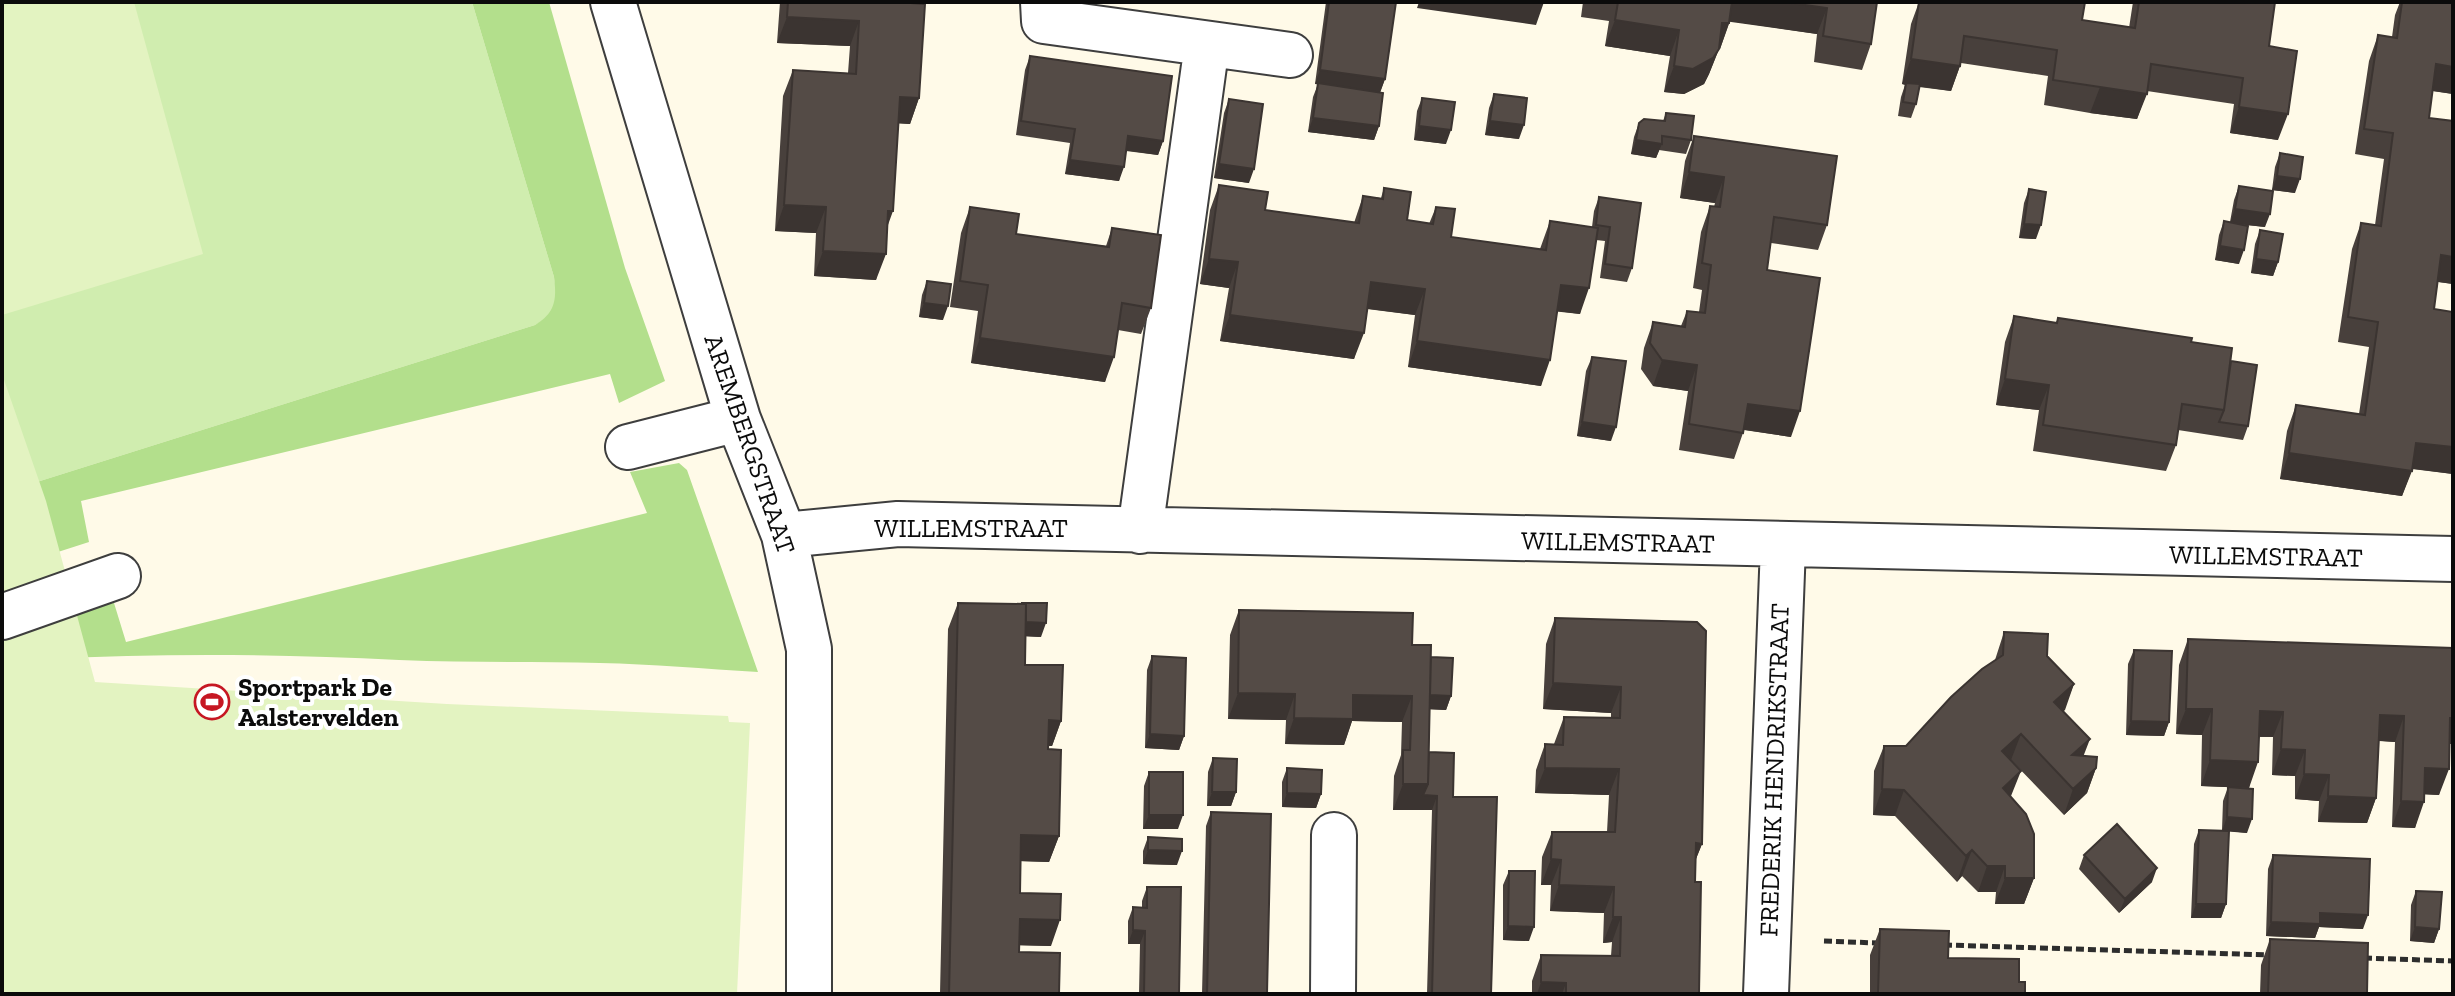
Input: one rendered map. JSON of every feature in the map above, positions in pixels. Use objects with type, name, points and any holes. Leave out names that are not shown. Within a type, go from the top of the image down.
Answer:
[{"type":"street","name":"AREMBERGSTRAAT","points":[[613,2],[738,419],[784,535],[809,649],[809,994]]},
{"type":"street","points":[[1043,2],[1044,21],[1290,55]]},
{"type":"street","points":[[1140,531],[1207,44]]},
{"type":"street","points":[[628,447],[738,419]]},
{"type":"street","name":"WILLEMSTRAAT","points":[[784,535],[898,524],[2453,559]]},
{"type":"street","name":"FREDERIK HENDRIKSTRAAT","points":[[1766,994],[1783,546]]},
{"type":"street","points":[[2,617],[118,576]]},
{"type":"street","points":[[1333,994],[1334,835]]},
{"type":"path","points":[[1767,940],[1879,943]]},
{"type":"path","points":[[1943,945],[2278,955]]},
{"type":"path","points":[[2357,958],[2453,961]]},
{"type":"green space","points":[[2,2],[472,2],[554,277],[557,297],[550,317],[535,325],[2,493]]},
{"type":"green space","points":[[2,2],[134,2],[203,254],[2,315]]},
{"type":"green space","points":[[472,2],[549,2],[625,268],[665,381],[619,403],[610,374],[81,501],[89,542],[2,570],[2,493],[535,325],[547,316],[555,299],[554,277]]},
{"type":"green space","name":"Sportpark De Aalstervelden","points":[[2,374],[46,501],[95,682],[447,704],[728,716],[729,722],[750,723],[737,994],[2,994]]},
{"type":"green space","points":[[679,463],[687,470],[758,672],[620,664],[267,655],[46,659],[47,610],[114,603],[126,642],[647,513],[630,472]]},
{"type":"building","points":[[788,2],[925,4],[919,98],[900,97],[893,211],[888,211],[886,254],[823,251],[826,207],[784,205],[793,70],[856,74],[859,21],[787,17]]},
{"type":"building","points":[[1329,2],[1396,2],[1385,79],[1320,70]]},
{"type":"building","points":[[1618,2],[1732,2],[1729,23],[1722,23],[1719,49],[1713,58],[1693,69],[1674,66],[1679,30],[1615,20]]},
{"type":"building","points":[[1784,2],[1877,2],[1871,44],[1823,36],[1827,8]]},
{"type":"building","points":[[1919,2],[2085,2],[2082,20],[2135,28],[2139,2],[2275,2],[2269,46],[2297,51],[2288,114],[2239,107],[2243,78],[2151,64],[2147,94],[2053,80],[2057,50],[1964,36],[1960,66],[1911,59]]},
{"type":"building","points":[[2402,2],[2453,2],[2453,67],[2436,64],[2429,118],[2453,121],[2453,257],[2441,255],[2434,309],[2453,312],[2453,447],[2416,443],[2412,471],[2289,453],[2296,405],[2365,415],[2378,322],[2348,317],[2361,223],[2381,226],[2393,133],[2364,129],[2378,35],[2397,38]]},
{"type":"building","points":[[1030,56],[1172,76],[1163,141],[1128,136],[1124,167],[1070,160],[1075,129],[1021,121]]},
{"type":"building","points":[[1318,83],[1383,93],[1379,126],[1313,118]]},
{"type":"building","points":[[1906,83],[1920,84],[1916,104],[1903,102]]},
{"type":"building","points":[[1494,94],[1527,98],[1524,125],[1490,121]]},
{"type":"building","points":[[1422,98],[1455,102],[1451,130],[1419,126]]},
{"type":"building","points":[[1229,99],[1263,104],[1254,169],[1219,164]]},
{"type":"building","points":[[1666,113],[1694,116],[1691,140],[1662,136],[1662,144],[1636,140],[1639,123],[1644,119],[1665,121]]},
{"type":"building","points":[[1694,136],[1837,156],[1827,225],[1774,217],[1767,270],[1820,278],[1800,411],[1748,404],[1743,433],[1689,424],[1697,365],[1662,360],[1650,343],[1653,322],[1685,327],[1687,311],[1705,313],[1711,265],[1702,263],[1710,206],[1720,207],[1724,177],[1689,172]]},
{"type":"building","points":[[2280,153],[2303,157],[2300,179],[2277,176]]},
{"type":"building","points":[[1219,185],[1268,192],[1265,210],[1359,223],[1363,196],[1383,199],[1384,188],[1411,192],[1407,220],[1433,224],[1436,207],[1455,209],[1451,237],[1546,250],[1550,221],[1598,228],[1589,288],[1561,285],[1550,360],[1417,341],[1425,289],[1371,282],[1364,333],[1230,315],[1238,262],[1209,259]]},
{"type":"building","points":[[2239,186],[2273,191],[2270,214],[2235,209]]},
{"type":"building","points":[[2029,189],[2046,192],[2041,225],[2024,224]]},
{"type":"building","points":[[1599,197],[1641,203],[1632,268],[1605,264],[1610,227],[1596,225]]},
{"type":"building","points":[[970,207],[1019,214],[1016,234],[1109,247],[1112,228],[1161,235],[1151,308],[1122,303],[1114,357],[980,338],[988,285],[960,281]]},
{"type":"building","points":[[2224,221],[2248,226],[2244,250],[2220,246]]},
{"type":"building","points":[[2260,230],[2283,234],[2278,262],[2256,259]]},
{"type":"building","points":[[927,281],[951,284],[948,306],[924,303]]},
{"type":"building","points":[[2014,316],[2057,323],[2058,318],[2192,338],[2191,342],[2232,348],[2224,410],[2182,404],[2176,445],[2043,425],[2049,385],[2005,379]]},
{"type":"building","points":[[1592,357],[1626,361],[1616,427],[1582,422]]},
{"type":"building","points":[[2231,361],[2257,365],[2248,426],[2219,422],[2224,410]]},
{"type":"building","points":[[958,603],[1026,604],[1025,665],[1063,665],[1061,721],[1049,720],[1048,749],[1061,750],[1059,836],[1021,835],[1020,893],[1061,894],[1060,920],[1020,919],[1019,952],[1060,953],[1059,994],[949,994]]},
{"type":"building","points":[[1022,603],[1047,603],[1046,623],[1026,622],[1026,604]]},
{"type":"building","points":[[1239,610],[1413,613],[1412,645],[1431,645],[1428,784],[1403,784],[1403,750],[1410,750],[1412,696],[1353,695],[1353,719],[1294,718],[1295,694],[1238,693]]},
{"type":"building","points":[[1555,618],[1697,622],[1706,631],[1702,844],[1696,843],[1695,882],[1701,882],[1699,994],[1566,994],[1566,983],[1541,982],[1541,955],[1620,956],[1621,917],[1613,917],[1614,887],[1559,885],[1561,860],[1551,859],[1552,832],[1615,832],[1619,769],[1545,768],[1545,744],[1563,745],[1564,717],[1620,718],[1621,687],[1553,683]]},
{"type":"building","points":[[2004,632],[2048,634],[2047,656],[2074,684],[2054,702],[2090,739],[2072,755],[2097,757],[2096,768],[2073,789],[2021,734],[2002,751],[2021,771],[2003,788],[2026,814],[2034,834],[2034,878],[2005,878],[2005,866],[1987,866],[1972,850],[1966,856],[1904,790],[1882,789],[1884,746],[1906,746],[1951,697],[2003,655]]},
{"type":"building","points":[[2188,639],[2453,648],[2449,769],[2425,768],[2424,802],[2401,801],[2404,716],[2380,715],[2376,798],[2328,796],[2329,775],[2304,774],[2305,750],[2281,749],[2283,712],[2260,711],[2258,762],[2210,760],[2212,709],[2186,709]]},
{"type":"building","points":[[2134,650],[2172,651],[2169,722],[2131,721]]},
{"type":"building","points":[[1152,656],[1186,658],[1184,736],[1150,734]]},
{"type":"building","points":[[1431,657],[1453,658],[1451,696],[1430,695]]},
{"type":"building","points":[[1429,752],[1454,753],[1453,797],[1497,797],[1491,994],[1432,994],[1437,796],[1423,795],[1428,784]]},
{"type":"building","points":[[1213,758],[1237,759],[1236,792],[1212,792]]},
{"type":"building","points":[[1287,768],[1322,770],[1321,794],[1287,793]]},
{"type":"building","points":[[1149,772],[1183,772],[1183,815],[1149,815]]},
{"type":"building","points":[[2228,787],[2253,789],[2252,819],[2227,817]]},
{"type":"building","points":[[1211,812],[1271,814],[1267,994],[1207,994]]},
{"type":"building","points":[[2117,824],[2157,868],[2125,899],[2084,855]]},
{"type":"building","points":[[2199,830],[2229,831],[2226,904],[2196,904]]},
{"type":"building","points":[[1148,837],[1182,839],[1182,851],[1148,850]]},
{"type":"building","points":[[2273,855],[2370,859],[2368,915],[2320,913],[2320,924],[2271,922]]},
{"type":"building","points":[[1509,871],[1535,871],[1534,927],[1508,926]]},
{"type":"building","points":[[1147,887],[1181,887],[1179,994],[1144,994],[1145,931],[1133,930],[1133,907],[1147,908]]},
{"type":"building","points":[[2416,891],[2442,892],[2439,929],[2415,927]]},
{"type":"building","points":[[1880,929],[1949,931],[1948,958],[2019,959],[2019,982],[2025,982],[2025,994],[1878,994]]},
{"type":"building","points":[[2270,939],[2368,943],[2367,994],[2268,994]]},
{"type":"place","name":"Sportpark De Aalstervelden","points":[[212,702]]}]
